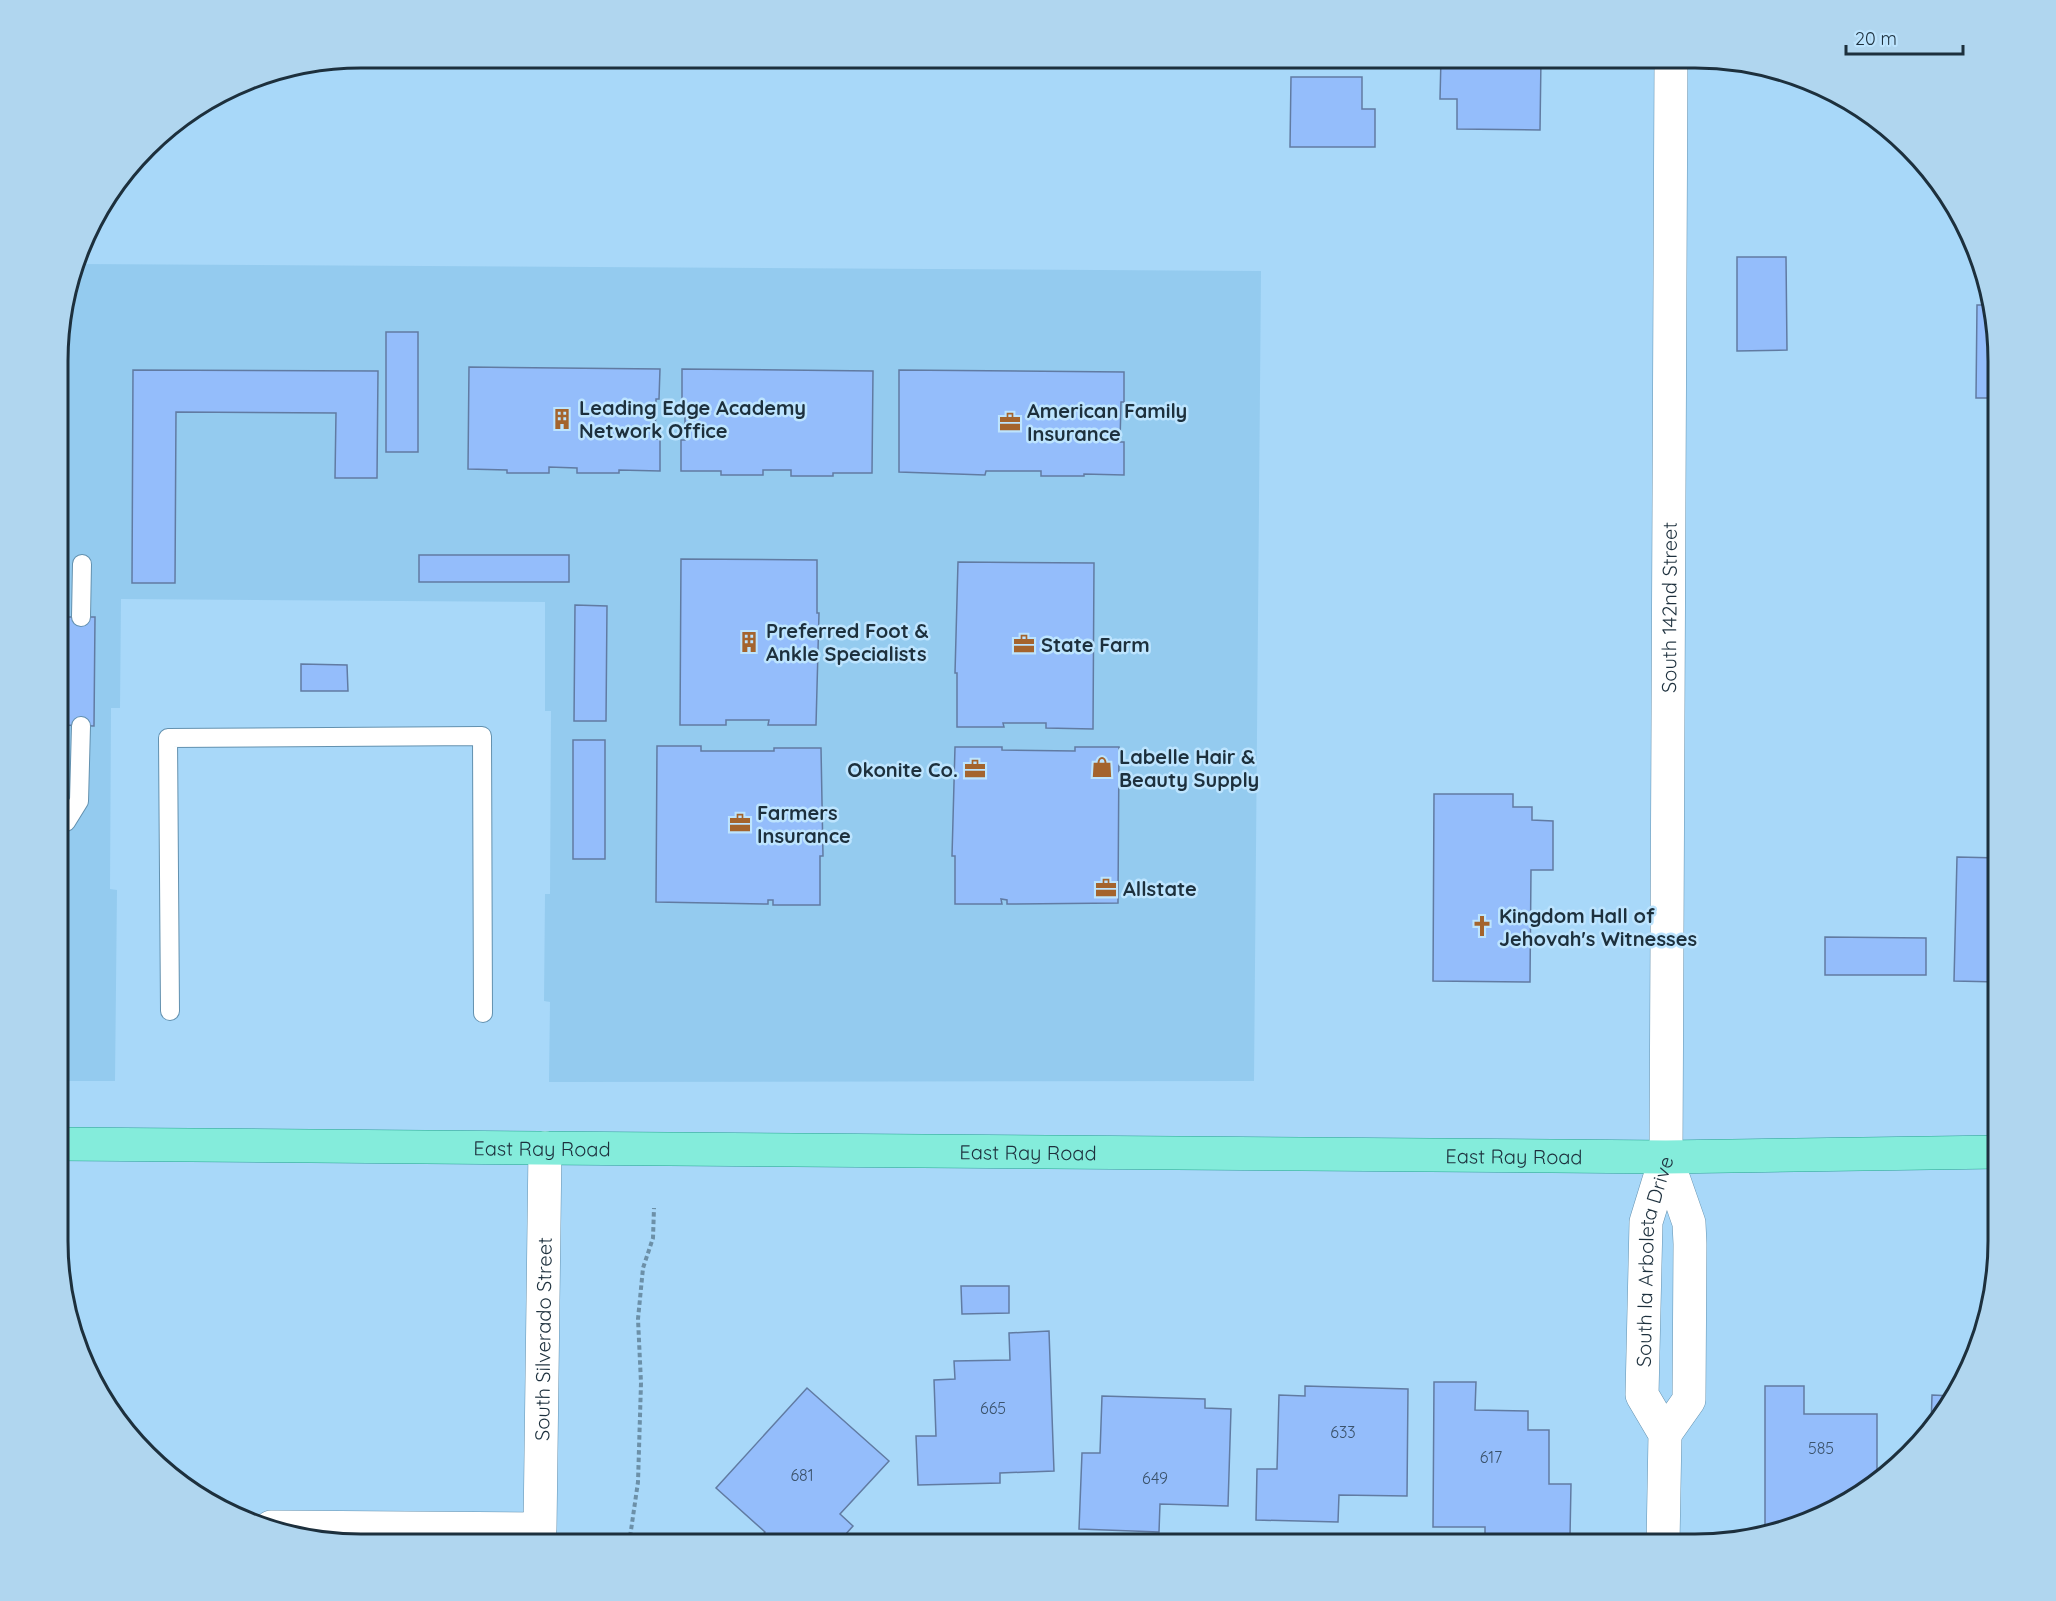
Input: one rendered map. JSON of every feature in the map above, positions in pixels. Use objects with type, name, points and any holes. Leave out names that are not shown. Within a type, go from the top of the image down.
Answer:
[{"type":"main road","name":"East Ray Road","points":[[68,1144],[1666,1157],[1988,1152]]},
{"type":"street","name":"South 142nd Street","points":[[1666,1157],[1671,68]]},
{"type":"street","name":"South Silverado Street","points":[[299,1527],[540,1528],[545,1148]]},
{"type":"street","name":"South la Arboleta Drive","points":[[1666,1157],[1689,1223],[1690,1244],[1689,1400],[1665,1434],[1642,1395],[1646,1222],[1666,1157]]},
{"type":"street","points":[[1662,1534],[1665,1434]]},
{"type":"lane","points":[[81,616],[82,564]]},
{"type":"lane","points":[[68,819],[79,801],[81,726]]},
{"type":"lane","points":[[170,1011],[168,738],[482,736],[483,1013]]},
{"type":"path","points":[[631,1534],[638,1471],[641,1383],[638,1319],[644,1268],[653,1238],[654,1208]]},
{"type":"shaded area","points":[[84,264],[1261,271],[1254,1081],[549,1082],[550,1002],[544,1001],[545,894],[550,894],[551,711],[545,711],[545,602],[121,599],[120,708],[111,708],[110,889],[117,890],[115,1081],[68,1081],[68,342],[73,303]]},
{"type":"building","points":[[1441,68],[1541,68],[1540,130],[1457,129],[1457,99],[1440,99]]},
{"type":"building","points":[[1291,77],[1362,77],[1362,109],[1375,109],[1375,147],[1290,147]]},
{"type":"building","points":[[1737,257],[1786,257],[1787,350],[1737,351]]},
{"type":"building","points":[[1977,305],[1983,305],[1988,342],[1988,398],[1976,398]]},
{"type":"building","points":[[386,332],[418,332],[418,452],[386,452]]},
{"type":"building","name":"Leading Edge Academy Network Office","points":[[469,367],[660,369],[659,399],[656,399],[655,439],[660,439],[660,471],[619,470],[619,473],[577,473],[577,468],[549,467],[549,473],[507,473],[507,470],[468,469]]},
{"type":"building","points":[[682,369],[873,371],[872,473],[791,476],[791,470],[763,470],[763,475],[721,475],[721,471],[681,471],[681,440],[685,440]]},
{"type":"building","points":[[133,370],[378,371],[377,478],[335,478],[336,413],[176,412],[175,583],[132,583]]},
{"type":"building","name":"American Family Insurance","points":[[899,370],[1124,372],[1120,442],[1124,442],[1124,475],[1041,476],[1041,471],[986,471],[985,475],[899,472]]},
{"type":"building","points":[[419,555],[569,555],[569,582],[419,582]]},
{"type":"building","name":"Preferred Foot & Ankle Specialists","points":[[681,559],[817,560],[817,613],[819,613],[816,725],[768,725],[769,720],[726,720],[726,725],[680,725]]},
{"type":"building","name":"State Farm","points":[[958,562],[1094,563],[1093,729],[1046,728],[1046,723],[1003,723],[1004,727],[957,727],[957,673],[955,673]]},
{"type":"building","points":[[575,605],[607,606],[606,721],[574,721]]},
{"type":"building","points":[[68,617],[95,617],[94,726],[68,725]]},
{"type":"building","points":[[301,664],[347,665],[348,691],[301,691]]},
{"type":"building","points":[[573,740],[605,740],[605,859],[573,859]]},
{"type":"building","name":"Farmers Insurance","points":[[657,746],[701,746],[701,751],[774,751],[774,748],[821,748],[823,856],[820,856],[820,905],[773,905],[773,900],[768,900],[768,904],[656,902]]},
{"type":"building","points":[[955,747],[1075,751],[1075,747],[1119,747],[1118,903],[1007,904],[1007,900],[1001,899],[1002,904],[955,904],[955,856],[952,856]]},
{"type":"building","name":"Kingdom Hall of Jehovah's Witnesses","points":[[1434,794],[1513,794],[1513,807],[1532,807],[1532,820],[1553,821],[1553,870],[1531,870],[1530,982],[1433,981]]},
{"type":"building","points":[[1957,857],[1988,858],[1988,982],[1954,981]]},
{"type":"building","points":[[1825,937],[1926,938],[1926,975],[1825,975]]},
{"type":"building","points":[[961,1286],[1009,1286],[1009,1313],[962,1314]]},
{"type":"building","points":[[1049,1331],[1054,1471],[1000,1473],[1000,1483],[918,1485],[916,1436],[936,1436],[934,1380],[955,1379],[954,1361],[1010,1360],[1009,1333]]},
{"type":"building","points":[[1434,1382],[1476,1382],[1475,1410],[1528,1411],[1528,1430],[1549,1430],[1549,1484],[1571,1484],[1570,1534],[1485,1534],[1485,1527],[1433,1527]]},
{"type":"building","points":[[1305,1386],[1408,1389],[1407,1496],[1339,1495],[1338,1522],[1256,1520],[1257,1469],[1277,1469],[1279,1395],[1305,1396]]},
{"type":"building","points":[[1765,1386],[1804,1386],[1804,1414],[1877,1414],[1877,1471],[1825,1503],[1790,1518],[1765,1525]]},
{"type":"building","points":[[807,1388],[889,1461],[840,1514],[853,1526],[846,1534],[763,1534],[765,1532],[716,1488]]},
{"type":"building","points":[[1932,1395],[1944,1396],[1939,1403],[1931,1414]]},
{"type":"building","points":[[1102,1396],[1205,1399],[1205,1408],[1231,1409],[1228,1506],[1160,1504],[1159,1532],[1079,1529],[1082,1453],[1100,1453]]},
{"type":"place","name":"Leading Edge Academy Network Office","points":[[562,419]]},
{"type":"place","name":"American Family Insurance","points":[[1010,422]]},
{"type":"place","name":"Preferred Foot & Ankle Specialists","points":[[749,642]]},
{"type":"place","name":"State Farm","points":[[1024,644]]},
{"type":"place","name":"Labelle Hair & Beauty Supply","points":[[1102,767]]},
{"type":"place","name":"Okonite Co.","points":[[975,769]]},
{"type":"place","name":"Farmers Insurance","points":[[740,823]]},
{"type":"place","name":"Allstate","points":[[1106,888]]},
{"type":"place","name":"Kingdom Hall of Jehovah's Witnesses","points":[[1482,926]]}]
